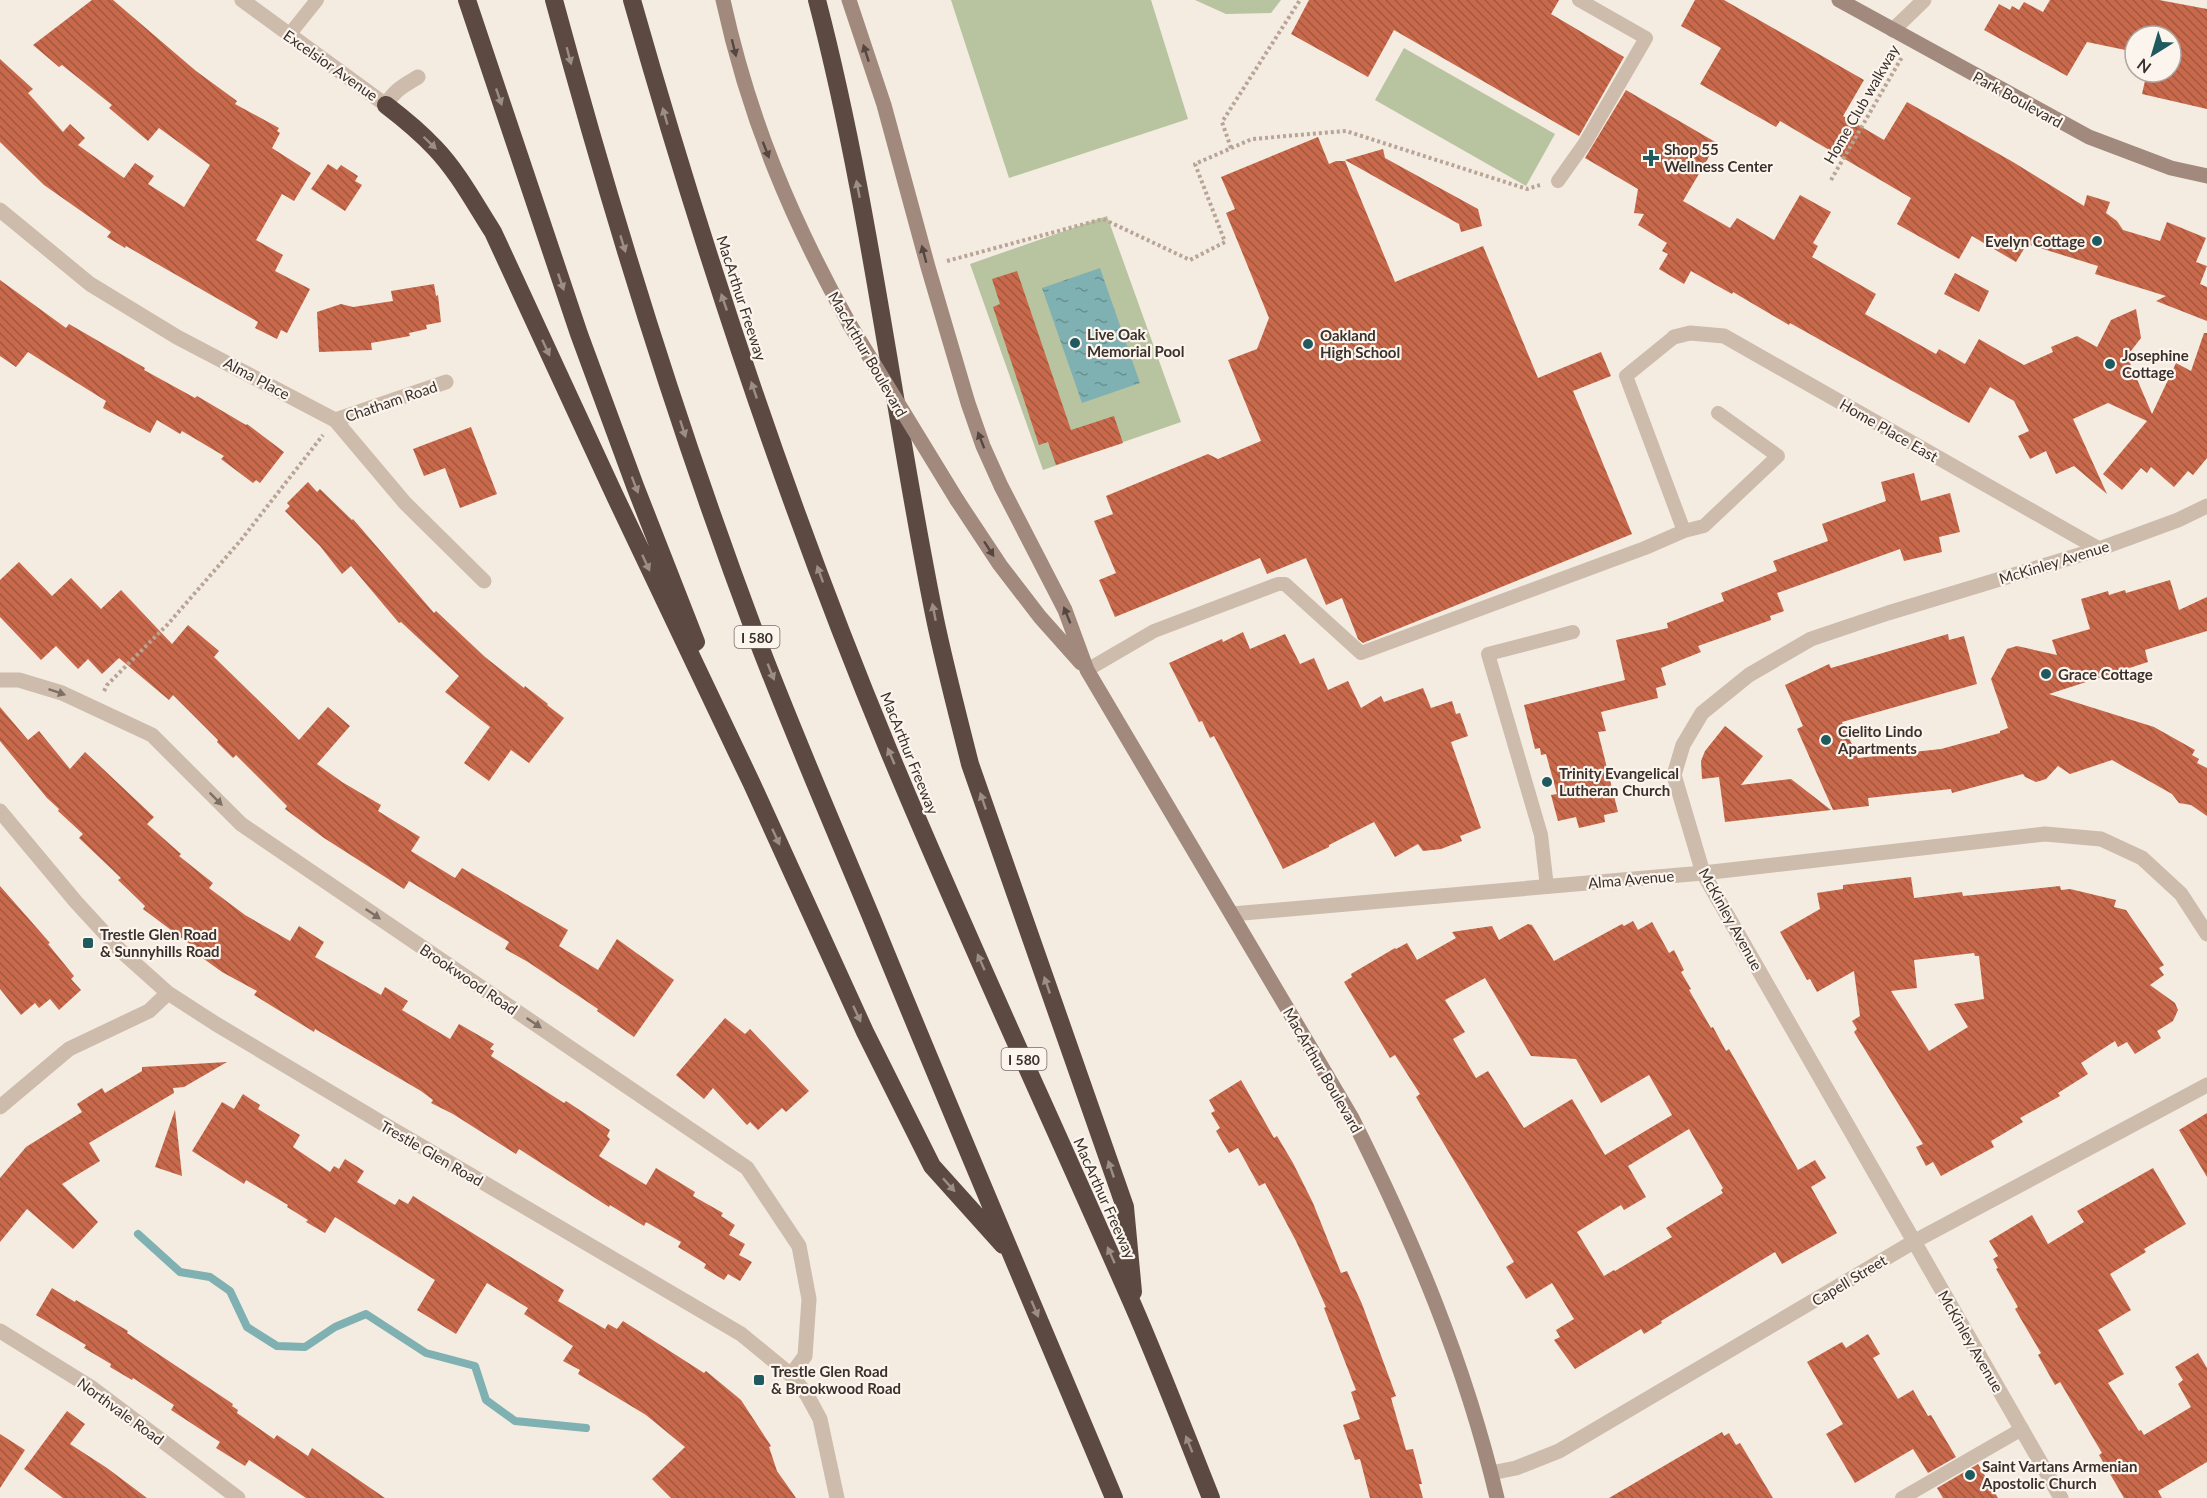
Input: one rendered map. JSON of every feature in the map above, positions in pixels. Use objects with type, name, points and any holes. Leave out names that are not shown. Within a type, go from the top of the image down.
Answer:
[{"type":"highway","points":[[467,0],[579,334],[635,486],[752,784]]},
{"type":"highway","name":"I 580","points":[[554,0],[592,141],[646,319],[753,627],[821,796],[1114,1498]]},
{"type":"highway","name":"MacArthur Freeway","points":[[632,0],[666,122],[719,287],[827,595],[913,809],[1134,1309],[1211,1498]]},
{"type":"highway","points":[[817,0],[833,59],[870,246],[935,618],[953,695],[970,764],[1125,1207],[1134,1309]]},
{"type":"highway","points":[[386,105],[406,120],[436,149],[468,191],[493,232],[752,784],[865,1032],[932,1166],[1012,1256]]},
{"type":"main road","name":"MacArthur Boulevard","points":[[723,0],[744,85],[765,147],[806,241],[850,325],[957,500],[1013,582],[1040,617],[1087,670]]},
{"type":"main road","name":"MacArthur Boulevard","points":[[849,0],[884,105],[953,357],[983,446],[1065,610],[1087,670],[1352,1118],[1390,1193],[1421,1263],[1452,1343],[1481,1432],[1497,1498]]},
{"type":"main road","name":"Park Boulevard","points":[[1839,0],[2089,137],[2171,168],[2207,176]]},
{"type":"street","name":"Excelsior Avenue","points":[[242,0],[386,105],[398,89],[418,77]]},
{"type":"street","points":[[1893,30],[1924,0]]},
{"type":"street","name":"Alma Place","points":[[0,210],[90,284],[177,337],[335,420],[405,503],[484,581]]},
{"type":"street","name":"Home Place East","points":[[1674,337],[1690,333],[1724,336],[2099,549]]},
{"type":"street","name":"Chatham Road","points":[[335,420],[446,382]]},
{"type":"street","name":"McKinley Avenue","points":[[2061,1498],[1703,873],[1674,775],[1683,745],[1702,713],[1749,675],[1811,639],[1888,613],[2099,549],[2178,520],[2207,506]]},
{"type":"street","name":"Brookwood Road","points":[[0,680],[19,680],[62,693],[152,735],[241,824],[747,1168],[799,1246],[809,1299],[805,1356],[791,1375]]},
{"type":"street","name":"Trestle Glen Road","points":[[0,811],[76,902],[121,951],[168,993],[392,1129],[741,1334],[791,1375],[807,1395],[820,1419],[837,1498]]},
{"type":"street","name":"Alma Avenue","points":[[1232,914],[1703,873],[2045,834],[2101,839],[2142,858],[2181,894],[2207,934]]},
{"type":"street","points":[[0,1107],[69,1049],[148,1011],[168,993]]},
{"type":"street","name":"Capell Street","points":[[1491,1473],[1516,1468],[1558,1451],[1914,1241],[2207,1085]]},
{"type":"street","name":"Northvale Road","points":[[0,1331],[92,1388],[238,1498]]},
{"type":"lane","points":[[289,35],[317,0]]},
{"type":"lane","points":[[1558,180],[1585,143],[1646,38],[1579,0]]},
{"type":"lane","points":[[1674,337],[1626,376],[1684,531]]},
{"type":"lane","points":[[1087,670],[1154,631],[1278,584],[1285,584],[1361,653],[1645,548],[1684,531],[1704,526],[1778,456],[1718,413]]},
{"type":"lane","points":[[1547,887],[1541,836],[1488,654],[1573,632]]},
{"type":"lane","points":[[1902,1498],[2022,1429]]},
{"type":"path","points":[[1231,148],[1222,122],[1300,0]]},
{"type":"path","name":"Home Club walkway","points":[[1831,180],[1912,40]]},
{"type":"path","points":[[928,267],[1103,219],[1190,261],[1225,242],[1194,164],[1252,139],[1346,130],[1527,189],[1558,180]]},
{"type":"path","points":[[95,708],[107,685],[168,624],[241,540],[335,420]]},
{"type":"green space","points":[[951,0],[1151,0],[1188,119],[1009,178]]},
{"type":"green space","points":[[1195,0],[1281,0],[1271,13],[1226,14]]},
{"type":"green space","points":[[1404,48],[1555,134],[1526,186],[1375,100]]},
{"type":"green space","name":"Live Oak Memorial Pool","points":[[1107,216],[1181,422],[1043,470],[970,264]]},
{"type":"water","name":"Live Oak Memorial Pool","points":[[1100,268],[1140,383],[1082,403],[1042,288]]},
{"type":"building","points":[[92,0],[113,0],[196,71],[237,101],[235,104],[279,128],[277,131],[280,133],[272,148],[311,173],[294,201],[282,194],[256,240],[283,255],[275,271],[310,289],[287,333],[281,330],[277,339],[255,328],[258,322],[107,237],[111,232],[44,185],[0,142],[0,59],[33,89],[28,93],[63,132],[70,124],[85,138],[78,145],[124,178],[135,163],[154,176],[148,184],[184,207],[210,165],[159,128],[148,141],[109,108],[112,105],[33,45]]},
{"type":"building","points":[[1309,0],[1559,0],[1551,14],[1624,57],[1579,136],[1394,30],[1368,77],[1291,34]]},
{"type":"building","points":[[1695,0],[1724,0],[1864,80],[1843,116],[1884,140],[1907,102],[2013,162],[2084,206],[2087,195],[2110,202],[2106,213],[2117,221],[2123,230],[2160,241],[2167,222],[2206,238],[2196,262],[2207,266],[2200,284],[2207,287],[2207,321],[2156,301],[2166,296],[2095,274],[2098,266],[2027,244],[2016,262],[1972,236],[1959,259],[1897,224],[1911,198],[1780,121],[1776,127],[1700,84],[1721,48],[1681,26]]},
{"type":"building","points":[[2050,0],[2159,0],[2207,9],[2207,109],[2142,94],[2144,84],[2183,84],[2183,24],[2123,24],[2123,50],[2087,42],[2067,76],[1984,30],[1999,4],[2010,10],[2012,6],[2019,10],[2024,2],[2043,12]]},
{"type":"building","points":[[1626,90],[1717,143],[1683,201],[1730,228],[1737,218],[1774,240],[1800,195],[1831,212],[1813,243],[1818,246],[1812,257],[1876,294],[1865,314],[1936,354],[1939,349],[1965,364],[1979,339],[2024,365],[2053,352],[2051,347],[2077,336],[2097,347],[2111,320],[2136,309],[2141,338],[2127,356],[2152,414],[2176,363],[2191,371],[2204,333],[2207,333],[2207,458],[2193,475],[2188,471],[2174,487],[2151,467],[2147,473],[2141,468],[2122,490],[2103,474],[2147,421],[2108,403],[2073,419],[2107,494],[2074,466],[2056,474],[2046,451],[2030,459],[2018,436],[2029,431],[2014,401],[1990,387],[1969,423],[1790,323],[1789,325],[1733,292],[1732,294],[1691,271],[1684,284],[1659,269],[1668,254],[1662,251],[1667,243],[1638,225],[1644,214],[1634,213],[1638,189],[1585,158]]},
{"type":"building","name":"Oakland High School","points":[[1318,137],[1329,164],[1345,161],[1395,282],[1483,246],[1538,378],[1601,352],[1611,376],[1573,391],[1632,534],[1363,643],[1358,639],[1342,598],[1326,605],[1306,558],[1267,574],[1260,558],[1115,617],[1099,580],[1116,573],[1094,521],[1113,514],[1106,496],[1208,454],[1218,459],[1261,441],[1228,360],[1257,349],[1269,318],[1226,213],[1235,209],[1221,177]]},
{"type":"building","points":[[1383,149],[1385,158],[1478,209],[1482,226],[1461,232],[1459,224],[1345,160]]},
{"type":"building","points":[[328,164],[337,170],[341,165],[358,176],[355,181],[362,185],[345,211],[311,189]]},
{"type":"building","points":[[1017,271],[1071,430],[1114,416],[1123,443],[1056,465],[1048,442],[1039,445],[993,307],[1000,304],[992,279]]},
{"type":"building","points":[[1955,273],[1989,291],[1979,312],[1944,294]]},
{"type":"building","points":[[0,280],[66,328],[69,324],[145,368],[144,370],[247,424],[284,452],[260,483],[256,480],[253,483],[221,459],[224,456],[182,431],[180,434],[157,420],[150,433],[103,408],[106,401],[28,352],[16,367],[0,356]]},
{"type":"building","points":[[434,284],[436,296],[438,295],[441,322],[426,325],[427,329],[409,333],[410,336],[371,343],[372,350],[319,352],[317,312],[341,304],[353,307],[393,301],[391,291]]},
{"type":"building","points":[[471,427],[497,494],[460,508],[445,468],[424,476],[413,449]]},
{"type":"building","points":[[1914,473],[1921,501],[1950,493],[1960,532],[1939,537],[1942,552],[1904,561],[1900,549],[1777,593],[1784,611],[1770,616],[1771,620],[1698,646],[1701,652],[1661,668],[1666,685],[1656,688],[1658,698],[1601,712],[1606,731],[1598,732],[1618,812],[1604,815],[1605,822],[1579,828],[1576,817],[1558,821],[1551,795],[1557,794],[1546,754],[1541,755],[1540,748],[1535,749],[1524,705],[1625,680],[1616,640],[1668,628],[1667,623],[1724,601],[1721,593],[1777,571],[1773,561],[1828,541],[1822,524],[1886,501],[1881,482]]},
{"type":"building","points":[[308,482],[317,492],[320,489],[353,519],[434,613],[436,611],[485,657],[564,718],[529,763],[511,750],[489,781],[464,763],[490,727],[445,692],[459,676],[401,622],[399,623],[351,566],[342,574],[320,546],[285,511],[290,506],[287,503]]},
{"type":"building","points":[[19,562],[52,596],[71,578],[101,609],[121,590],[172,644],[188,625],[219,651],[214,657],[299,740],[328,707],[350,726],[317,764],[381,805],[378,811],[420,837],[411,851],[455,878],[462,868],[568,930],[559,946],[598,970],[617,939],[674,980],[634,1037],[597,1011],[598,1009],[505,949],[509,942],[409,881],[404,889],[324,838],[285,809],[287,806],[236,755],[233,758],[173,695],[169,700],[119,658],[102,674],[88,659],[78,669],[56,646],[41,660],[0,617],[0,580]]},
{"type":"building","points":[[2170,580],[2179,610],[2207,597],[2207,631],[2145,650],[2148,662],[2049,694],[2154,727],[2195,750],[2192,755],[2199,759],[2197,763],[2207,768],[2207,816],[2191,805],[2179,803],[2172,794],[2112,760],[2070,774],[2058,766],[2046,779],[2036,782],[2023,774],[1952,793],[1951,789],[1868,798],[1869,806],[1833,810],[1797,729],[1803,726],[1785,685],[1829,664],[1831,668],[1948,634],[1949,640],[1964,636],[1977,684],[1842,722],[1858,758],[1941,749],[2000,733],[2008,728],[1991,679],[2007,649],[2017,646],[2057,655],[2052,640],[2090,629],[2081,599],[2108,591],[2109,595],[2125,590],[2126,593]]},
{"type":"building","points":[[1243,632],[1250,649],[1285,634],[1300,664],[1314,658],[1328,690],[1348,681],[1361,708],[1381,696],[1384,702],[1423,688],[1431,708],[1452,701],[1456,714],[1460,713],[1468,736],[1451,742],[1481,828],[1460,836],[1462,841],[1441,849],[1423,851],[1418,844],[1395,857],[1374,822],[1283,869],[1214,736],[1210,738],[1202,721],[1199,722],[1169,663]]},
{"type":"building","points":[[0,707],[28,740],[39,731],[70,769],[85,752],[154,817],[147,824],[181,854],[179,856],[213,883],[209,888],[245,915],[290,941],[299,926],[324,942],[315,957],[381,995],[385,987],[408,1001],[402,1010],[450,1039],[459,1024],[494,1044],[490,1049],[494,1051],[491,1056],[610,1130],[607,1136],[610,1139],[599,1156],[646,1185],[656,1168],[695,1192],[693,1196],[723,1213],[721,1216],[735,1225],[729,1235],[745,1244],[739,1255],[752,1262],[740,1281],[728,1274],[724,1280],[704,1268],[706,1264],[678,1247],[681,1242],[646,1222],[644,1226],[610,1205],[609,1207],[519,1149],[516,1154],[453,1114],[431,1103],[433,1100],[421,1091],[315,1029],[314,1032],[254,995],[257,991],[222,972],[193,951],[195,948],[143,909],[145,906],[118,880],[121,878],[79,838],[83,834],[58,811],[59,809],[47,798],[0,741]]},
{"type":"building","points":[[1725,726],[1763,756],[1741,785],[1791,779],[1831,810],[1725,822],[1719,777],[1702,779],[1701,761],[1705,751]]},
{"type":"building","points":[[1911,877],[1914,898],[1962,892],[1963,896],[2060,886],[2061,890],[2070,889],[2116,900],[2114,907],[2126,910],[2164,965],[2159,968],[2164,975],[2150,985],[2175,1003],[2178,1010],[2173,1021],[2157,1031],[2161,1038],[2135,1054],[2127,1042],[2118,1047],[2115,1041],[2081,1063],[2088,1074],[2058,1093],[2060,1096],[2020,1118],[2023,1122],[1991,1141],[1994,1147],[1941,1176],[1933,1162],[1926,1166],[1916,1147],[1923,1144],[1854,1032],[1857,1029],[1852,1021],[1860,1016],[1854,971],[1817,992],[1810,979],[1807,980],[1780,932],[1820,909],[1817,893],[1843,889],[1843,885]],"holes":[[[1974,953],[1975,956],[1979,956],[1984,999],[1954,1004],[1968,1027],[1929,1051],[1891,991],[1917,988],[1914,960]]]},
{"type":"building","points":[[0,886],[50,943],[48,944],[74,976],[71,979],[81,990],[59,1010],[50,999],[39,1008],[35,1003],[21,1015],[0,989]]},
{"type":"building","points":[[1633,921],[1638,930],[1652,922],[1669,953],[1674,950],[1684,970],[1681,972],[1691,989],[1689,990],[1726,1051],[1729,1049],[1798,1170],[1815,1160],[1826,1178],[1811,1187],[1837,1233],[1782,1264],[1775,1252],[1661,1321],[1662,1323],[1644,1334],[1641,1329],[1575,1369],[1554,1340],[1560,1337],[1556,1330],[1574,1319],[1552,1283],[1526,1299],[1506,1267],[1514,1262],[1416,1097],[1420,1094],[1395,1055],[1390,1058],[1344,982],[1352,977],[1351,974],[1407,943],[1417,960],[1456,938],[1452,932],[1492,926],[1499,940],[1528,924],[1532,925],[1554,961],[1622,924],[1624,926]],"holes":[[[1485,978],[1531,1056],[1576,1059],[1601,1103],[1649,1075],[1672,1115],[1605,1155],[1572,1099],[1524,1128],[1488,1071],[1476,1078],[1453,1039],[1465,1032],[1445,1000]],[[1689,1129],[1723,1188],[1721,1190],[1723,1193],[1666,1228],[1672,1237],[1604,1276],[1577,1232],[1621,1205],[1624,1210],[1646,1197],[1628,1166]]]},
{"type":"building","points":[[725,1018],[745,1034],[750,1029],[809,1091],[786,1112],[782,1108],[758,1130],[750,1122],[747,1125],[713,1088],[704,1099],[676,1075]]},
{"type":"building","points":[[227,1062],[184,1087],[173,1088],[174,1093],[89,1143],[100,1161],[62,1184],[98,1222],[73,1249],[27,1209],[0,1242],[0,1178],[26,1147],[82,1112],[77,1104],[102,1088],[105,1093],[142,1071],[142,1067]]},
{"type":"building","points":[[1241,1080],[1274,1138],[1277,1136],[1293,1163],[1313,1203],[1341,1273],[1347,1271],[1362,1304],[1396,1396],[1391,1398],[1406,1450],[1413,1449],[1422,1484],[1419,1484],[1423,1498],[1370,1498],[1360,1459],[1355,1460],[1343,1425],[1360,1419],[1351,1392],[1356,1390],[1324,1308],[1326,1307],[1296,1241],[1265,1183],[1259,1186],[1238,1148],[1229,1153],[1216,1131],[1220,1128],[1211,1113],[1215,1111],[1209,1100]]},
{"type":"building","points":[[243,1094],[260,1105],[258,1109],[300,1135],[293,1147],[330,1172],[334,1166],[339,1169],[345,1159],[364,1171],[357,1182],[395,1205],[399,1199],[408,1204],[413,1196],[564,1290],[558,1301],[605,1329],[608,1324],[617,1329],[623,1321],[704,1373],[706,1371],[741,1400],[771,1446],[769,1447],[777,1471],[796,1498],[671,1498],[652,1479],[685,1447],[646,1415],[578,1374],[580,1370],[563,1361],[573,1346],[524,1314],[528,1308],[487,1283],[456,1334],[417,1310],[435,1280],[335,1217],[325,1233],[306,1222],[308,1220],[287,1207],[288,1205],[246,1180],[244,1184],[192,1151],[222,1102],[234,1109]]},
{"type":"building","points":[[175,1110],[182,1176],[155,1167]]},
{"type":"building","points":[[2207,1113],[2207,1177],[2179,1130]]},
{"type":"building","points":[[2153,1168],[2186,1224],[2144,1249],[2146,1252],[2110,1274],[2131,1310],[2098,1330],[2124,1374],[2108,1383],[2139,1431],[2141,1430],[2144,1435],[2191,1407],[2178,1384],[2183,1380],[2175,1367],[2198,1353],[2207,1368],[2207,1462],[2158,1491],[2162,1498],[2124,1498],[2099,1455],[2102,1453],[2060,1382],[2055,1385],[2038,1355],[2041,1353],[2015,1309],[2018,1307],[1996,1269],[1998,1268],[1993,1259],[1998,1256],[1989,1241],[2032,1215],[2048,1244],[2084,1222],[2077,1211]]},
{"type":"building","points":[[52,1288],[128,1331],[127,1333],[233,1404],[232,1406],[238,1410],[237,1413],[274,1439],[277,1435],[308,1456],[312,1448],[385,1498],[306,1498],[249,1460],[245,1466],[216,1448],[220,1442],[171,1410],[174,1405],[133,1378],[132,1380],[110,1367],[111,1364],[84,1348],[86,1345],[36,1315]]},
{"type":"building","points":[[1868,1334],[1880,1354],[1873,1358],[1898,1399],[1913,1390],[1956,1457],[1928,1473],[1913,1449],[1855,1483],[1826,1434],[1843,1424],[1807,1362],[1842,1342],[1846,1348]]},
{"type":"building","points":[[67,1411],[85,1424],[70,1444],[147,1498],[63,1498],[24,1469]]},
{"type":"building","points":[[1722,1432],[1724,1436],[1729,1433],[1736,1445],[1740,1443],[1773,1498],[1609,1498]]},
{"type":"building","points":[[0,1434],[25,1450],[0,1488]]},
{"type":"building","name":"Saint Vartans Armenian Apostolic Church","points":[[1978,1464],[1998,1498],[1943,1498],[1937,1488]]},
{"type":"waterway","points":[[138,1234],[180,1272],[210,1277],[230,1291],[247,1327],[277,1346],[305,1347],[335,1327],[366,1314],[426,1353],[475,1366],[486,1400],[515,1421],[586,1428]]},
{"type":"place","name":"Shop 55 Wellness Center","points":[[1651,158]]},
{"type":"place","name":"Evelyn Cottage","points":[[2097,241]]},
{"type":"place","name":"Live Oak Memorial Pool","points":[[1075,343]]},
{"type":"place","name":"Oakland High School","points":[[1308,344]]},
{"type":"place","name":"Josephine Cottage","points":[[2110,364]]},
{"type":"place","name":"Grace Cottage","points":[[2046,674]]},
{"type":"place","name":"Cielito Lindo Apartments","points":[[1826,740]]},
{"type":"place","name":"Trinity Evangelical Lutheran Church","points":[[1547,782]]},
{"type":"place","name":"Trestle Glen Road & Sunnyhills Road","points":[[88,943]]},
{"type":"place","name":"Trestle Glen Road & Brookwood Road","points":[[759,1380]]},
{"type":"place","name":"Saint Vartans Armenian Apostolic Church","points":[[1970,1475]]}]
